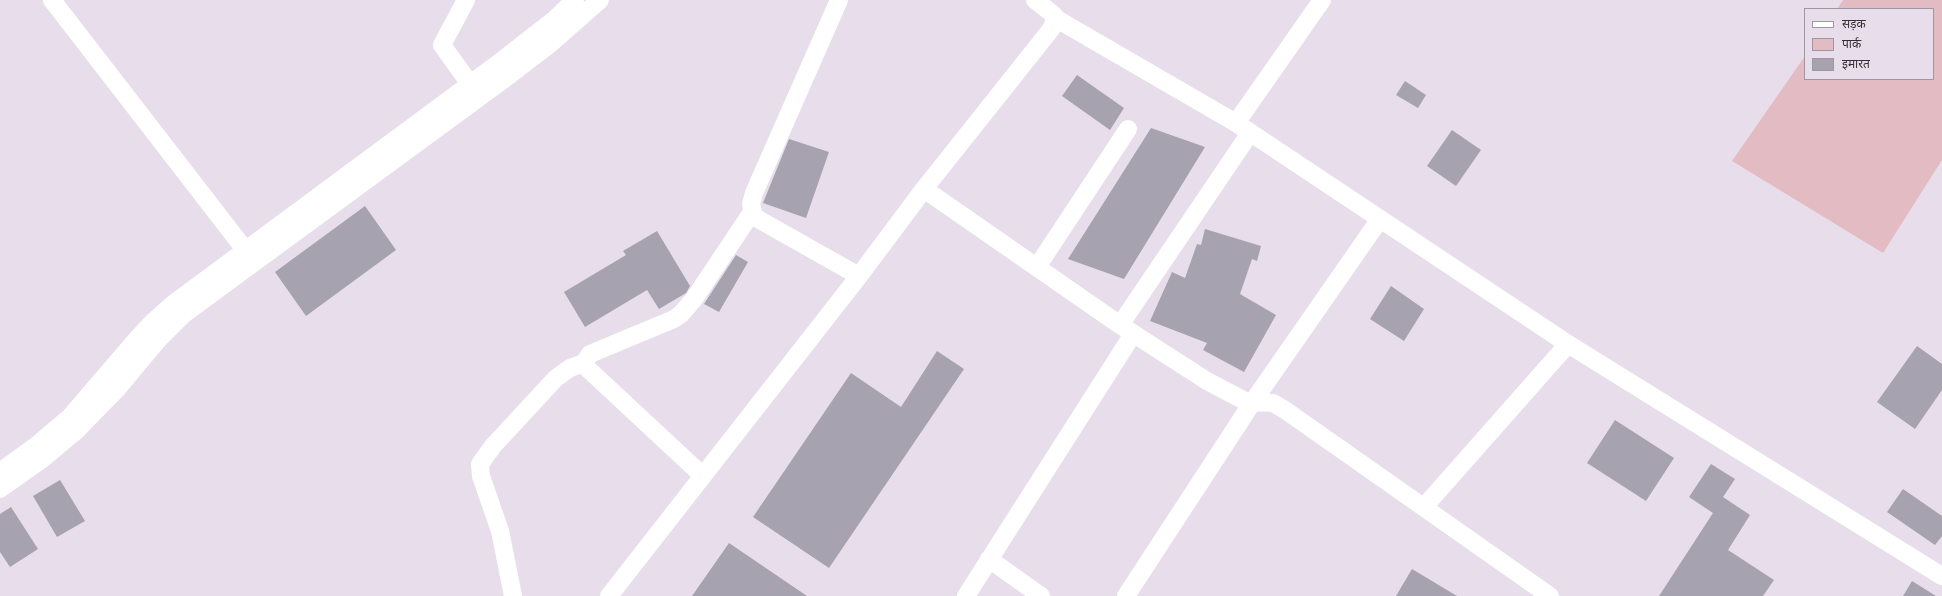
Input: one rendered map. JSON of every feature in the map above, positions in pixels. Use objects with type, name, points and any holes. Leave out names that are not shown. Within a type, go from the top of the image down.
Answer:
[{"type":"street","points":[[52,0],[246,251]]},
{"type":"street","points":[[466,0],[442,45],[470,84]]},
{"type":"street","points":[[0,472],[37,445],[69,418],[152,322],[173,304],[470,84],[555,19],[575,0]]},
{"type":"street","points":[[0,488],[41,460],[77,430],[117,389],[157,341],[184,314],[503,80],[550,44],[600,0]]},
{"type":"street","points":[[839,0],[754,193],[751,204],[752,212],[758,219],[859,276]]},
{"type":"street","points":[[1035,0],[1052,12],[1055,18],[1243,128],[1568,344],[1942,576]]},
{"type":"street","points":[[966,596],[1126,329],[1243,128],[1322,0]]},
{"type":"street","points":[[609,596],[859,276],[924,189],[1052,28],[1055,18]]},
{"type":"street","points":[[1037,267],[1128,129]]},
{"type":"street","points":[[924,189],[1126,329],[1207,381],[1238,399],[1252,403],[1276,404],[1550,596]]},
{"type":"street","points":[[513,596],[500,531],[480,476],[480,464],[492,446],[562,373],[584,362],[590,354],[674,319],[681,314],[694,299],[752,212]]},
{"type":"street","points":[[1126,596],[1252,403],[1380,219]]},
{"type":"street","points":[[1424,507],[1568,344]]},
{"type":"street","points":[[584,362],[587,368],[703,476]]},
{"type":"street","points":[[989,559],[1041,596]]},
{"type":"green space","points":[[1843,0],[1942,0],[1942,160],[1883,253],[1732,161],[1804,57],[1804,80],[1934,80],[1934,8],[1838,8]]},
{"type":"building","points":[[1077,75],[1124,108],[1110,130],[1062,96]]},
{"type":"building","points":[[1405,81],[1426,95],[1418,108],[1396,95]]},
{"type":"building","points":[[1151,128],[1205,147],[1124,279],[1068,259]]},
{"type":"building","points":[[1452,130],[1481,150],[1456,186],[1427,166]]},
{"type":"building","points":[[789,139],[829,152],[806,218],[763,203]]},
{"type":"building","points":[[365,206],[396,250],[306,316],[275,272]]},
{"type":"building","points":[[1205,229],[1261,246],[1257,261],[1252,259],[1240,294],[1276,315],[1244,372],[1203,350],[1207,343],[1150,321],[1172,272],[1185,278],[1197,244],[1201,245]]},
{"type":"building","points":[[657,231],[690,286],[686,293],[659,309],[647,290],[585,327],[564,292],[626,255],[623,251]]},
{"type":"building","points":[[736,255],[748,262],[719,312],[704,304]]},
{"type":"building","points":[[1391,286],[1424,309],[1404,341],[1370,319]]},
{"type":"building","points":[[1917,346],[1942,364],[1942,390],[1915,429],[1877,402]]},
{"type":"building","points":[[937,351],[964,369],[829,568],[753,517],[851,373],[901,407]]},
{"type":"building","points":[[1615,420],[1674,458],[1646,501],[1587,463]]},
{"type":"building","points":[[1711,464],[1735,479],[1723,497],[1750,515],[1728,550],[1774,580],[1763,596],[1659,596],[1713,513],[1689,497]]},
{"type":"building","points":[[60,480],[85,521],[57,537],[33,496]]},
{"type":"building","points":[[1903,489],[1942,516],[1942,536],[1935,545],[1887,512]]},
{"type":"building","points":[[11,507],[38,549],[10,567],[0,552],[0,514]]},
{"type":"building","points":[[729,543],[807,596],[692,596]]},
{"type":"building","points":[[1412,569],[1457,596],[1396,596]]},
{"type":"building","points":[[1912,581],[1936,596],[1903,596]]}]
